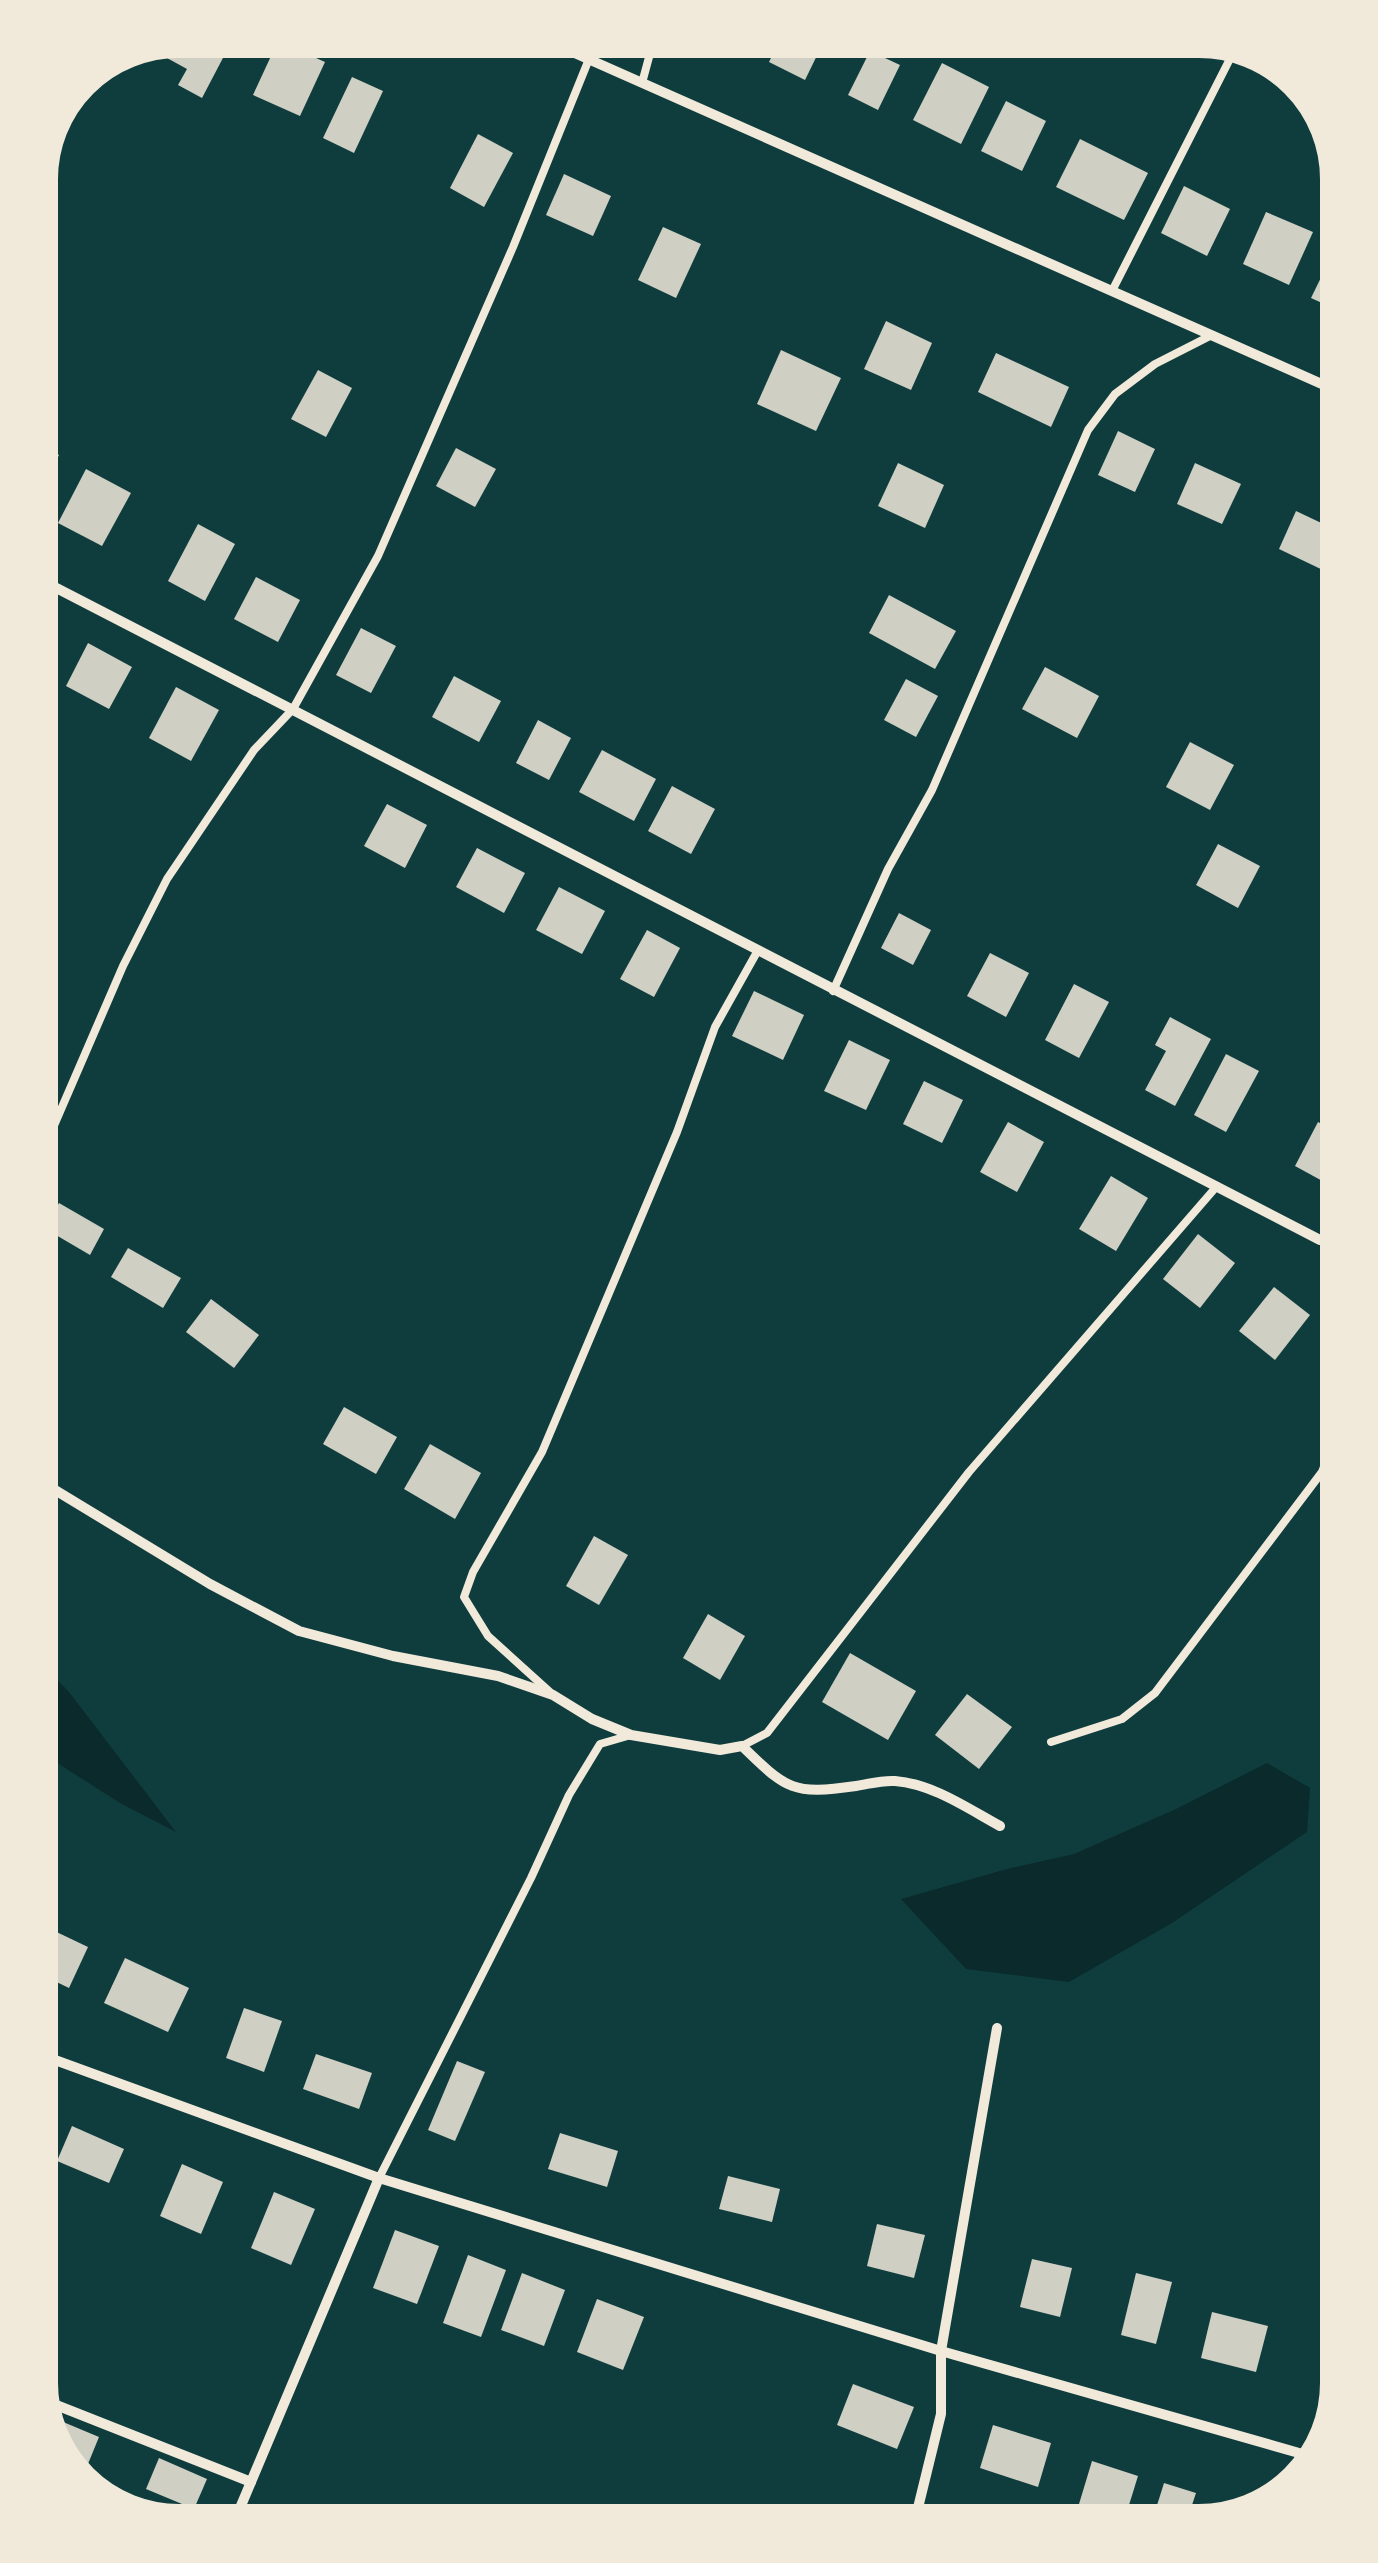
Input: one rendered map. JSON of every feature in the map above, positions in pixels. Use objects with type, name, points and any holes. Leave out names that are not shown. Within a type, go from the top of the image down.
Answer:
[{"type":"street","points":[[575,53],[1326,386]]},
{"type":"street","points":[[53,586],[757,952],[1326,1241]]},
{"type":"street","points":[[53,1488],[210,1584],[299,1632],[392,1656],[498,1676],[553,1695],[630,1735],[720,1750],[742,1746],[776,1779],[796,1790],[831,1790],[892,1780],[928,1787],[1000,1826]]},
{"type":"street","points":[[917,2510],[941,2414],[941,2351],[997,2028]]},
{"type":"street","points":[[53,2059],[378,2178],[941,2351],[1304,2454]]},
{"type":"street","points":[[239,2510],[378,2178]]},
{"type":"street","points":[[55,2403],[251,2482]]},
{"type":"lane","points":[[642,83],[650,53]]},
{"type":"lane","points":[[1112,290],[1231,57]]},
{"type":"lane","points":[[53,1128],[123,966],[167,879],[254,750],[293,710],[378,556],[513,247],[589,59]]},
{"type":"lane","points":[[833,991],[888,869],[932,790],[1088,430],[1115,394],[1154,364],[1212,334]]},
{"type":"lane","points":[[553,1695],[488,1636],[464,1597],[473,1572],[542,1452],[677,1132],[715,1027],[757,952]]},
{"type":"lane","points":[[742,1746],[767,1733],[969,1472],[1217,1186]]},
{"type":"lane","points":[[1051,1742],[1122,1719],[1156,1693],[1326,1462]]},
{"type":"lane","points":[[378,2178],[531,1878],[569,1795],[600,1744],[630,1735]]},
{"type":"water","points":[[53,1675],[176,1832],[120,1803],[53,1760]]},
{"type":"water","points":[[1267,1763],[1310,1788],[1307,1832],[1172,1923],[1069,1982],[966,1969],[901,1899],[1074,1854]]},
{"type":"building","points":[[226,53],[202,98],[178,85],[187,69],[167,58],[169,54]]},
{"type":"building","points":[[272,53],[305,53],[325,62],[300,116],[253,95]]},
{"type":"building","points":[[773,53],[818,53],[805,80],[769,62]]},
{"type":"building","points":[[869,53],[900,65],[878,110],[848,95]]},
{"type":"building","points":[[942,63],[989,87],[961,144],[913,120]]},
{"type":"building","points":[[352,77],[383,91],[354,153],[323,138]]},
{"type":"building","points":[[1006,101],[1046,121],[1022,171],[981,151]]},
{"type":"building","points":[[478,134],[513,153],[484,207],[450,188]]},
{"type":"building","points":[[1080,139],[1148,173],[1124,220],[1056,187]]},
{"type":"building","points":[[564,174],[611,196],[593,236],[546,215]]},
{"type":"building","points":[[1184,186],[1230,209],[1207,256],[1161,233]]},
{"type":"building","points":[[1266,212],[1313,232],[1289,285],[1243,264]]},
{"type":"building","points":[[663,227],[701,244],[676,298],[638,280]]},
{"type":"building","points":[[1326,267],[1326,305],[1311,298]]},
{"type":"building","points":[[886,321],[932,343],[911,390],[864,369]]},
{"type":"building","points":[[781,350],[841,378],[816,431],[757,404]]},
{"type":"building","points":[[996,353],[1069,387],[1051,427],[978,392]]},
{"type":"building","points":[[318,370],[352,388],[326,437],[291,419]]},
{"type":"building","points":[[1118,431],[1155,449],[1135,492],[1098,475]]},
{"type":"building","points":[[456,448],[496,469],[475,507],[436,486]]},
{"type":"building","points":[[898,463],[944,485],[925,528],[878,506]]},
{"type":"building","points":[[1195,463],[1241,484],[1222,524],[1177,504]]},
{"type":"building","points":[[86,469],[131,493],[102,546],[58,523]]},
{"type":"building","points":[[1296,511],[1326,525],[1326,572],[1279,549]]},
{"type":"building","points":[[198,524],[235,544],[205,601],[168,581]]},
{"type":"building","points":[[256,577],[300,600],[278,642],[234,619]]},
{"type":"building","points":[[889,595],[956,631],[935,669],[869,633]]},
{"type":"building","points":[[361,628],[396,646],[371,693],[336,675]]},
{"type":"building","points":[[88,643],[132,667],[109,709],[66,686]]},
{"type":"building","points":[[1045,667],[1099,696],[1077,738],[1022,709]]},
{"type":"building","points":[[454,676],[501,701],[479,742],[432,717]]},
{"type":"building","points":[[906,679],[938,696],[916,737],[884,720]]},
{"type":"building","points":[[176,687],[219,710],[191,761],[149,738]]},
{"type":"building","points":[[538,720],[571,738],[549,780],[516,763]]},
{"type":"building","points":[[1190,742],[1234,765],[1210,810],[1166,787]]},
{"type":"building","points":[[602,750],[656,779],[634,821],[579,792]]},
{"type":"building","points":[[672,786],[715,809],[691,854],[648,831]]},
{"type":"building","points":[[387,804],[427,825],[405,868],[364,846]]},
{"type":"building","points":[[1218,844],[1260,866],[1238,908],[1196,885]]},
{"type":"building","points":[[477,848],[525,873],[504,913],[456,887]]},
{"type":"building","points":[[559,887],[605,911],[582,954],[536,930]]},
{"type":"building","points":[[899,913],[931,930],[913,965],[881,948]]},
{"type":"building","points":[[647,930],[680,948],[654,997],[620,979]]},
{"type":"building","points":[[990,953],[1029,973],[1006,1017],[967,996]]},
{"type":"building","points":[[1074,984],[1109,1002],[1079,1058],[1045,1040]]},
{"type":"building","points":[[754,991],[804,1015],[783,1060],[732,1036]]},
{"type":"building","points":[[1170,1017],[1211,1039],[1175,1106],[1145,1090],[1166,1051],[1155,1045]]},
{"type":"building","points":[[849,1040],[890,1060],[866,1110],[824,1091]]},
{"type":"building","points":[[1226,1054],[1259,1071],[1226,1132],[1194,1115]]},
{"type":"building","points":[[924,1081],[963,1100],[942,1143],[903,1124]]},
{"type":"building","points":[[1008,1122],[1044,1142],[1017,1192],[980,1172]]},
{"type":"building","points":[[1318,1122],[1326,1126],[1326,1183],[1295,1166]]},
{"type":"building","points":[[1111,1176],[1148,1198],[1116,1251],[1079,1229]]},
{"type":"building","points":[[59,1203],[104,1229],[90,1255],[53,1233],[53,1213]]},
{"type":"building","points":[[1198,1234],[1235,1263],[1200,1308],[1163,1279]]},
{"type":"building","points":[[128,1248],[181,1278],[163,1308],[111,1277]]},
{"type":"building","points":[[1274,1287],[1310,1315],[1275,1360],[1239,1331]]},
{"type":"building","points":[[211,1299],[259,1335],[234,1368],[186,1332]]},
{"type":"building","points":[[344,1407],[397,1437],[376,1474],[323,1444]]},
{"type":"building","points":[[430,1444],[481,1473],[455,1519],[404,1489]]},
{"type":"building","points":[[594,1536],[628,1555],[599,1605],[566,1586]]},
{"type":"building","points":[[708,1614],[745,1636],[720,1680],[683,1658]]},
{"type":"building","points":[[850,1653],[916,1691],[888,1740],[822,1702]]},
{"type":"building","points":[[967,1694],[1012,1727],[979,1769],[935,1735]]},
{"type":"building","points":[[53,1930],[88,1947],[69,1988],[53,1980]]},
{"type":"building","points":[[125,1958],[189,1988],[168,2032],[104,2003]]},
{"type":"building","points":[[244,2008],[282,2021],[264,2072],[226,2058]]},
{"type":"building","points":[[316,2054],[372,2073],[359,2109],[303,2089]]},
{"type":"building","points":[[457,2061],[485,2072],[455,2141],[428,2130]]},
{"type":"building","points":[[72,2126],[124,2149],[109,2183],[57,2161]]},
{"type":"building","points":[[560,2133],[618,2151],[607,2187],[548,2169]]},
{"type":"building","points":[[182,2164],[223,2182],[201,2234],[160,2216]]},
{"type":"building","points":[[728,2176],[780,2189],[772,2222],[719,2209]]},
{"type":"building","points":[[274,2192],[315,2209],[291,2265],[251,2248]]},
{"type":"building","points":[[877,2224],[925,2235],[914,2278],[867,2266]]},
{"type":"building","points":[[395,2230],[439,2246],[417,2304],[373,2288]]},
{"type":"building","points":[[468,2255],[506,2270],[481,2337],[443,2323]]},
{"type":"building","points":[[1032,2259],[1072,2268],[1060,2317],[1020,2307]]},
{"type":"building","points":[[522,2273],[565,2290],[544,2346],[501,2330]]},
{"type":"building","points":[[1136,2273],[1172,2282],[1156,2344],[1121,2335]]},
{"type":"building","points":[[597,2299],[644,2317],[623,2370],[577,2352]]},
{"type":"building","points":[[1212,2312],[1268,2326],[1256,2372],[1201,2358]]},
{"type":"building","points":[[853,2384],[914,2407],[897,2449],[837,2425]]},
{"type":"building","points":[[59,2420],[99,2437],[86,2469],[70,2447]]},
{"type":"building","points":[[993,2425],[1051,2443],[1038,2487],[980,2468]]},
{"type":"building","points":[[159,2458],[207,2479],[194,2509],[146,2489]]},
{"type":"building","points":[[1092,2461],[1138,2476],[1127,2510],[1077,2510]]},
{"type":"building","points":[[1164,2483],[1196,2493],[1190,2510],[1156,2510]]}]
